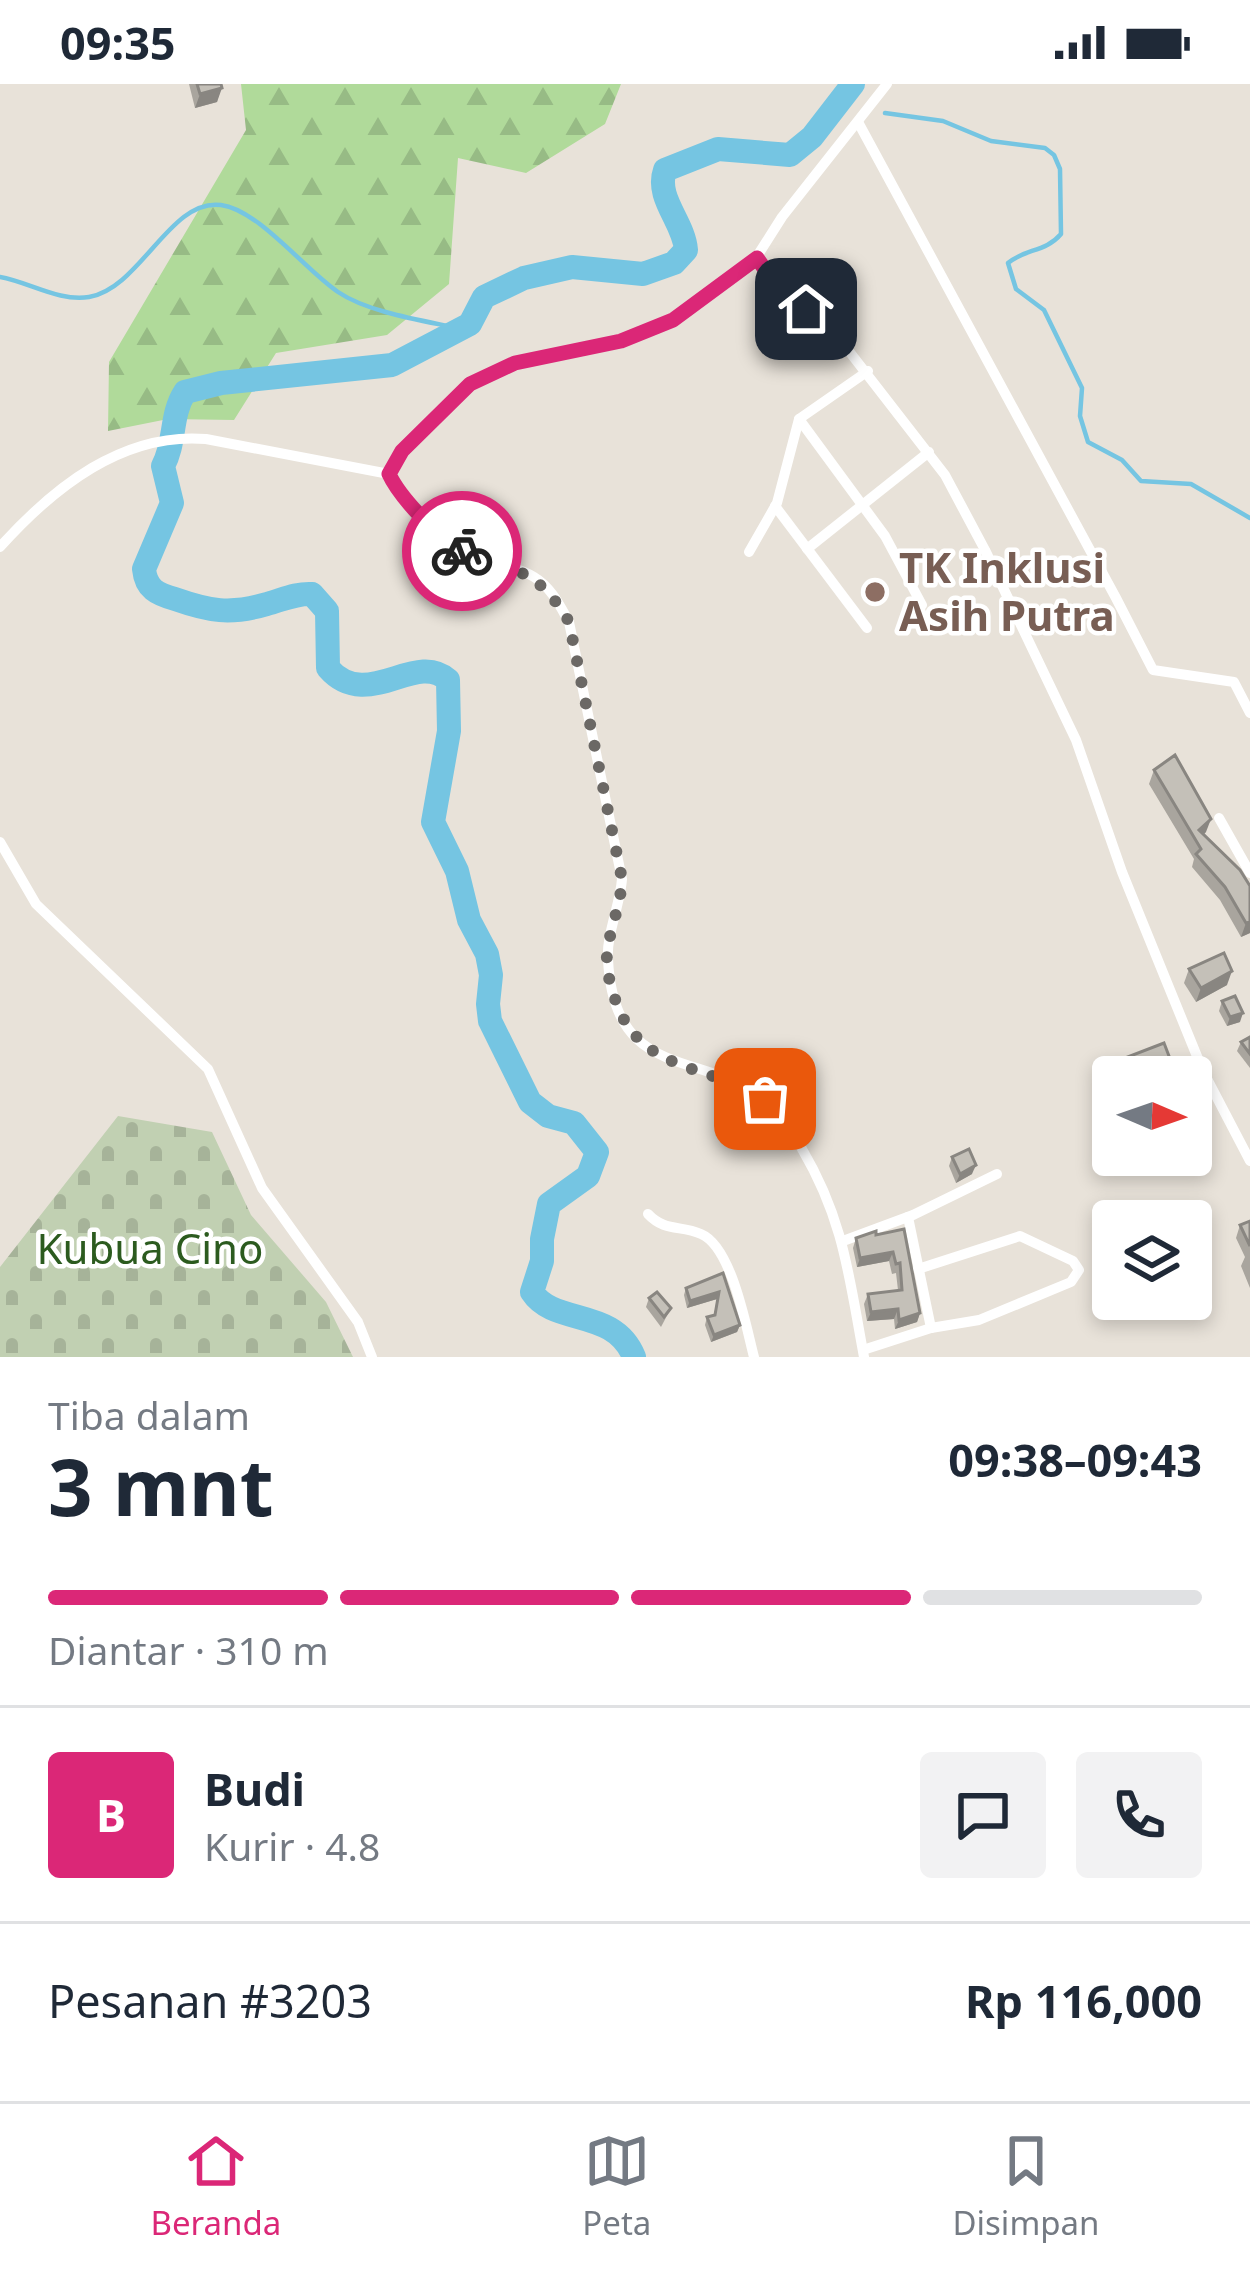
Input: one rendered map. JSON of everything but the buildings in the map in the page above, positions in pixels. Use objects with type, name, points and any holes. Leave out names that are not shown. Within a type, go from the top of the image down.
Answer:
[{"type":"street","points":[[389,474],[402,451],[470,384],[515,363],[621,341],[673,320],[757,258],[782,218],[887,84]]},
{"type":"street","points":[[858,122],[1153,670],[1234,682],[1250,713]]},
{"type":"street","points":[[757,258],[773,281],[838,337],[868,371],[929,452],[986,550],[1076,740],[1122,872],[1203,1071],[1250,1161]]},
{"type":"street","points":[[749,552],[775,506],[799,419],[868,371]]},
{"type":"street","points":[[799,419],[889,542],[922,604]]},
{"type":"street","points":[[0,547],[55,495],[119,451],[176,436],[389,474]]},
{"type":"street","points":[[808,550],[929,452]]},
{"type":"street","points":[[389,474],[395,488],[445,541],[534,577],[553,594],[569,622],[622,879],[607,954],[611,990],[624,1025],[656,1054],[749,1089],[781,1113],[828,1192],[843,1241],[863,1353],[931,1328],[980,1320],[1070,1282],[1078,1270],[1073,1261],[1020,1236],[919,1269]]},
{"type":"street","points":[[775,506],[867,628]]},
{"type":"street","points":[[1219,818],[1245,850],[1250,873]]},
{"type":"street","points":[[0,842],[36,904],[208,1069],[262,1188],[358,1322],[372,1357]]},
{"type":"street","points":[[843,1241],[908,1217],[998,1174]]},
{"type":"street","points":[[648,1214],[661,1227],[698,1232],[709,1239],[731,1275],[754,1357]]},
{"type":"street","points":[[908,1217],[931,1328]]},
{"type":"green space","points":[[241,84],[621,84],[605,124],[526,173],[458,158],[449,284],[387,335],[276,353],[234,420],[168,419],[108,431],[109,362],[246,130]]},
{"type":"green space","name":"Kubua Cino","points":[[118,1116],[212,1132],[251,1215],[326,1302],[353,1357],[0,1357],[0,1267]]},
{"type":"waterway","points":[[634,1357],[613,1331],[554,1309],[532,1292],[542,1261],[549,1204],[588,1176],[597,1152],[574,1123],[548,1116],[530,1102],[490,1021],[487,954],[469,920],[457,871],[433,822],[449,731],[448,680],[421,672],[374,684],[343,680],[328,668],[327,611],[312,594],[242,610],[209,609],[158,593],[144,569],[172,503],[163,466],[185,392],[221,383],[392,365],[470,324],[484,297],[524,278],[572,267],[643,274],[674,263],[686,250],[664,190],[665,170],[718,149],[790,155],[812,137],[853,84]]},
{"type":"waterway","points":[[885,113],[943,121],[991,141],[1045,148],[1054,155],[1060,169],[1061,234],[1008,263],[1016,289],[1044,310],[1082,388],[1080,416],[1088,442],[1122,460],[1141,481],[1191,484],[1250,518]]},
{"type":"waterway","points":[[0,277],[55,294],[89,297],[124,278],[186,215],[221,205],[251,218],[351,299],[462,329]]},
{"type":"way so far","points":[[462,551],[534,577],[553,594],[569,622],[622,879],[607,954],[611,990],[624,1025],[656,1054],[765,1099]]},
{"type":"place","name":"TK Inklusi Asih Putra","points":[[875,592]]},
{"type":"route","points":[[462,551],[445,541],[395,488],[389,474],[402,451],[470,384],[515,363],[621,341],[673,320],[757,258],[773,281],[806,309]]}]
